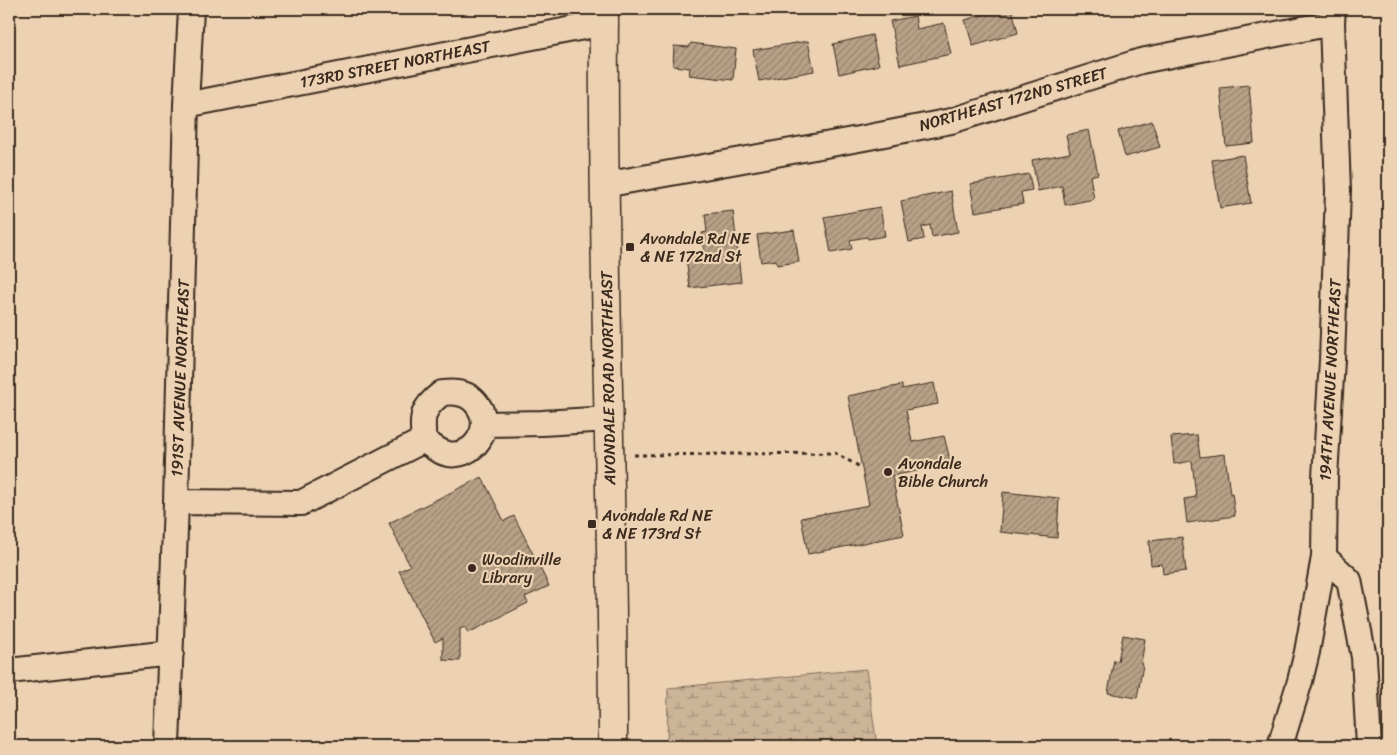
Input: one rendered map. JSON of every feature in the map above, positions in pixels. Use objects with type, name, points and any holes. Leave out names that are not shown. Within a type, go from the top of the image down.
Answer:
[{"type":"main road","name":"AVONDALE ROAD NORTHEAST","points":[[604,16],[604,185],[614,746]]},
{"type":"street","name":"191ST AVENUE NORTHEAST","points":[[166,746],[176,502],[186,105],[191,9]]},
{"type":"street","name":"173RD STREET NORTHEAST","points":[[186,105],[604,16]]},
{"type":"street","name":"NORTHEAST 172ND STREET","points":[[604,185],[951,121],[1141,61],[1333,16]]},
{"type":"street","name":"194TH AVENUE NORTHEAST","points":[[1280,746],[1304,666],[1324,557],[1338,191],[1333,16]]},
{"type":"street","points":[[458,392],[467,395],[476,402],[483,413],[484,424],[481,438],[474,446],[465,452],[449,454],[437,450],[424,440],[422,418],[432,401],[442,393],[458,392]]},
{"type":"street","points":[[484,424],[609,419]]},
{"type":"street","points":[[176,502],[300,503],[424,440]]},
{"type":"street","points":[[1324,557],[1348,580],[1364,657],[1369,746]]},
{"type":"street","points":[[9,671],[170,653]]},
{"type":"path","points":[[628,455],[835,453],[862,468]]},
{"type":"green space","points":[[866,669],[877,746],[667,746],[668,688]]},
{"type":"building","points":[[1001,9],[1012,9],[1018,33],[973,46],[965,20]]},
{"type":"building","points":[[915,16],[917,29],[944,23],[951,54],[900,65],[890,21]]},
{"type":"building","points":[[872,35],[879,65],[839,74],[833,44]]},
{"type":"building","points":[[808,41],[814,71],[759,81],[753,50]]},
{"type":"building","points":[[691,43],[736,49],[733,80],[689,75],[690,68],[673,66],[674,46],[689,47]]},
{"type":"building","points":[[1249,85],[1254,143],[1226,146],[1220,88]]},
{"type":"building","points":[[1152,121],[1160,147],[1125,157],[1118,131]]},
{"type":"building","points":[[1089,130],[1098,174],[1090,176],[1094,199],[1065,205],[1062,186],[1038,191],[1032,160],[1070,153],[1066,135]]},
{"type":"building","points":[[1243,155],[1251,203],[1220,208],[1212,160]]},
{"type":"building","points":[[1029,174],[1032,190],[1021,192],[1023,204],[975,212],[970,184]]},
{"type":"building","points":[[951,191],[958,232],[932,237],[930,225],[922,227],[924,239],[909,242],[901,201]]},
{"type":"building","points":[[880,207],[885,236],[850,240],[852,249],[831,253],[824,217]]},
{"type":"building","points":[[733,211],[741,282],[690,288],[686,258],[705,256],[702,233],[707,232],[705,214]]},
{"type":"building","points":[[794,230],[799,262],[777,265],[776,260],[761,262],[757,235]]},
{"type":"building","name":"Avondale Bible Church","points":[[934,383],[938,404],[906,410],[912,442],[944,436],[951,464],[892,476],[904,535],[808,554],[801,518],[869,505],[848,396],[902,385],[902,389]]},
{"type":"building","points":[[1197,435],[1200,457],[1225,454],[1235,516],[1187,523],[1184,499],[1196,497],[1192,461],[1174,464],[1171,437]]},
{"type":"building","name":"Woodinville Library","points":[[482,477],[504,521],[514,516],[549,586],[525,597],[528,603],[468,633],[465,627],[460,629],[460,661],[443,660],[443,638],[435,642],[399,571],[410,566],[389,523]]},
{"type":"building","points":[[1003,492],[1059,498],[1057,538],[1000,532]]},
{"type":"building","points":[[1182,537],[1186,571],[1163,574],[1162,564],[1151,565],[1149,541]]},
{"type":"building","points":[[1123,635],[1145,639],[1141,664],[1143,665],[1137,698],[1108,693],[1114,660],[1118,661]]},
{"type":"place","name":"Avondale Rd NE & NE 172nd St","points":[[630,247]]},
{"type":"place","name":"Avondale Bible Church","points":[[888,472]]},
{"type":"place","name":"Avondale Rd NE & NE 173rd St","points":[[592,524]]},
{"type":"place","name":"Woodinville Library","points":[[472,568]]}]
